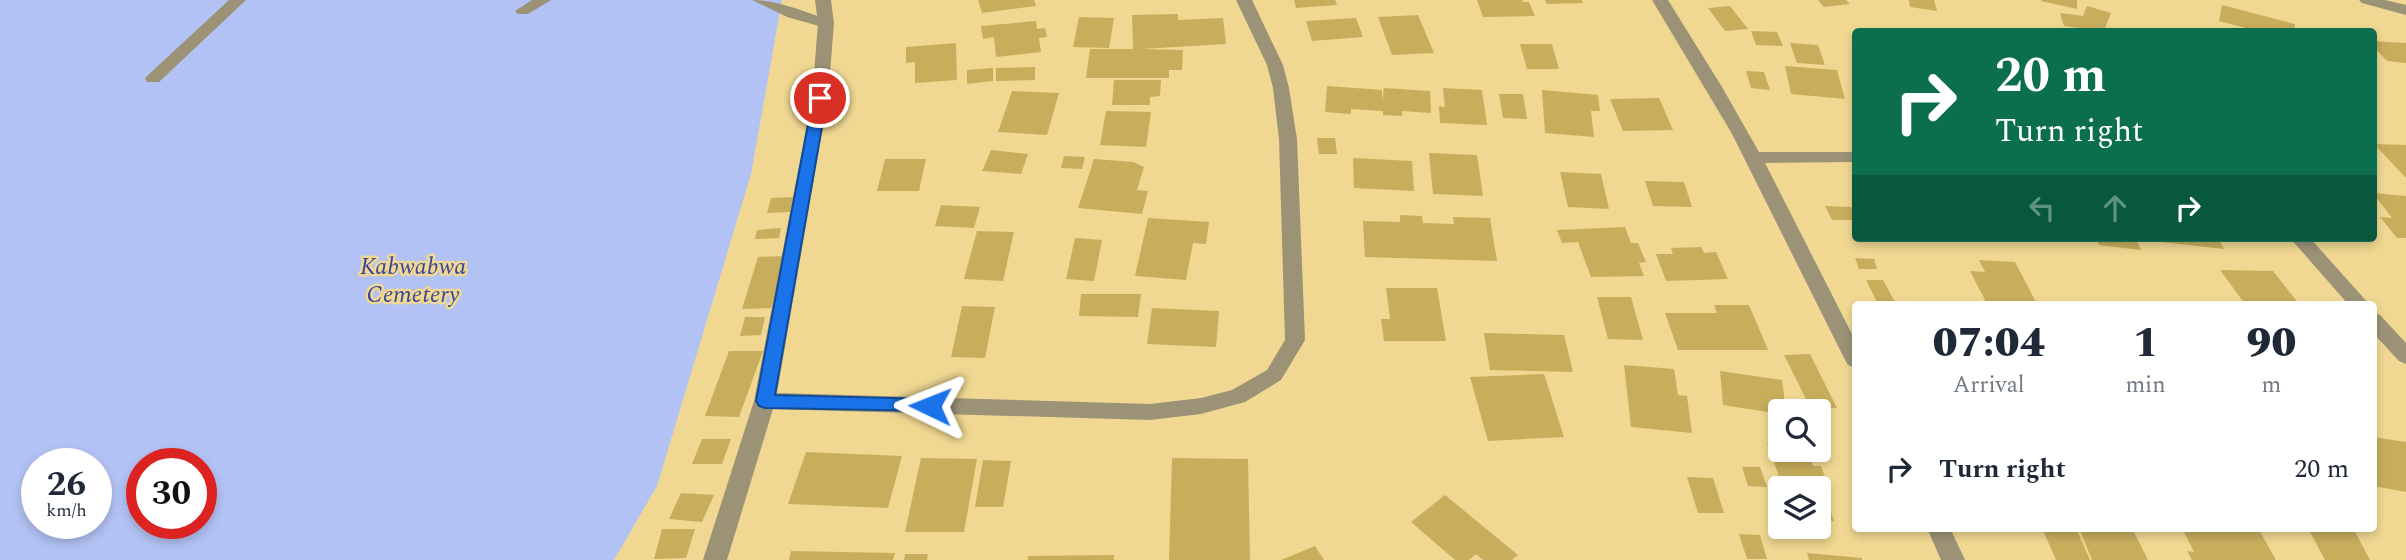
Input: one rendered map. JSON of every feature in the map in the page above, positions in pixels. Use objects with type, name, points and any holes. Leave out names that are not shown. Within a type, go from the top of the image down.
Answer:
[{"type":"street","points":[[153,79],[239,0]]},
{"type":"street","points":[[523,12],[543,0]]},
{"type":"street","points":[[760,0],[792,14],[826,23]]},
{"type":"street","points":[[715,560],[765,401],[820,98],[826,23],[823,0]]},
{"type":"street","points":[[765,401],[1150,412],[1201,406],[1238,396],[1274,374],[1295,340],[1288,139],[1275,65],[1244,0]]},
{"type":"street","points":[[1660,0],[1685,36],[1752,158],[1852,354]]},
{"type":"street","points":[[2367,0],[2406,10]]},
{"type":"street","points":[[1752,158],[1852,157]]},
{"type":"street","points":[[2303,242],[2356,301]]},
{"type":"street","points":[[2377,324],[2406,356]]},
{"type":"street","points":[[1940,532],[1953,560]]},
{"type":"green space","name":"Kabwabwa Cemetery","points":[[0,0],[782,0],[751,174],[657,486],[614,560],[0,560]]},
{"type":"building","points":[[978,0],[1034,0],[1036,6],[982,13]]},
{"type":"building","points":[[1294,0],[1335,0],[1337,5],[1296,8]]},
{"type":"building","points":[[1477,0],[1522,0],[1529,2],[1535,16],[1483,17]]},
{"type":"building","points":[[1545,0],[1582,0],[1583,3],[1547,4]]},
{"type":"building","points":[[1818,0],[1846,0],[1850,4],[1824,7]]},
{"type":"building","points":[[1909,0],[1934,0],[1937,11],[1910,7]]},
{"type":"building","points":[[2077,0],[2077,9],[2041,1]]},
{"type":"building","points":[[2222,5],[2295,24],[2294,28],[2246,28],[2219,21]]},
{"type":"building","points":[[1730,6],[1748,29],[1725,31],[1708,8]]},
{"type":"building","points":[[2087,6],[2111,13],[2105,28],[2080,28],[2064,26],[2060,13],[2083,16]]},
{"type":"building","points":[[1178,14],[1178,20],[1223,18],[1226,44],[1141,49],[1183,50],[1182,70],[1169,70],[1169,78],[1086,78],[1090,49],[1133,49],[1132,15]]},
{"type":"building","points":[[1418,15],[1434,53],[1392,55],[1378,17]]},
{"type":"building","points":[[1079,17],[1114,18],[1109,48],[1073,47]]},
{"type":"building","points":[[1356,18],[1363,37],[1312,41],[1306,21]]},
{"type":"building","points":[[1036,21],[1037,29],[1045,28],[1047,37],[1039,38],[1041,52],[996,57],[994,37],[983,39],[981,26]]},
{"type":"building","points":[[1751,31],[1777,32],[1783,46],[1756,45]]},
{"type":"building","points":[[2377,41],[2406,43],[2406,63],[2387,61],[2377,50]]},
{"type":"building","points":[[956,43],[957,80],[915,83],[915,62],[906,63],[906,47]]},
{"type":"building","points":[[1790,43],[1818,45],[1825,65],[1797,63]]},
{"type":"building","points":[[1520,44],[1552,44],[1559,69],[1527,69]]},
{"type":"building","points":[[1785,66],[1837,70],[1845,99],[1791,94]]},
{"type":"building","points":[[1035,67],[1035,80],[996,81],[996,68]]},
{"type":"building","points":[[993,68],[993,81],[967,84],[967,70]]},
{"type":"building","points":[[1746,71],[1764,72],[1770,90],[1751,88]]},
{"type":"building","points":[[1114,80],[1161,80],[1160,96],[1150,97],[1150,105],[1112,105]]},
{"type":"building","points":[[1327,86],[1382,90],[1382,102],[1384,88],[1430,91],[1431,113],[1402,111],[1402,116],[1383,115],[1383,111],[1351,109],[1351,114],[1325,112]]},
{"type":"building","points":[[1443,88],[1482,90],[1487,125],[1440,123],[1439,106],[1445,107]]},
{"type":"building","points":[[1542,90],[1598,95],[1600,111],[1591,111],[1594,137],[1545,133]]},
{"type":"building","points":[[1012,91],[1059,93],[1047,135],[998,132]]},
{"type":"building","points":[[1499,94],[1523,94],[1527,119],[1503,118]]},
{"type":"building","points":[[1659,98],[1673,130],[1623,131],[1610,99]]},
{"type":"building","points":[[1106,111],[1151,112],[1146,147],[1100,145]]},
{"type":"building","points":[[1317,138],[1335,138],[1337,154],[1319,154]]},
{"type":"building","points":[[2377,144],[2406,145],[2406,178],[2377,147]]},
{"type":"building","points":[[991,150],[1028,154],[1021,174],[982,171]]},
{"type":"building","points":[[1429,153],[1477,155],[1483,196],[1433,194]]},
{"type":"building","points":[[1064,156],[1085,157],[1082,169],[1061,168]]},
{"type":"building","points":[[1353,158],[1412,161],[1414,191],[1354,188]]},
{"type":"building","points":[[885,159],[926,159],[919,191],[877,191]]},
{"type":"building","points":[[1094,159],[1133,162],[1144,167],[1137,190],[1148,191],[1142,214],[1078,208]]},
{"type":"building","points":[[1560,172],[1601,174],[1609,209],[1568,207]]},
{"type":"building","points":[[1645,181],[1684,182],[1692,207],[1653,206]]},
{"type":"building","points":[[2377,193],[2406,196],[2406,238],[2397,238],[2380,217],[2392,218],[2377,198]]},
{"type":"building","points":[[794,197],[790,212],[767,213],[771,198]]},
{"type":"building","points":[[941,205],[980,207],[974,228],[935,226]]},
{"type":"building","points":[[1825,206],[1851,207],[1852,220],[1832,220]]},
{"type":"building","points":[[1400,215],[1422,216],[1423,223],[1454,224],[1453,217],[1490,218],[1497,261],[1365,257],[1363,221],[1400,222]]},
{"type":"building","points":[[1148,218],[1209,222],[1206,244],[1193,243],[1186,280],[1135,276]]},
{"type":"building","points":[[1625,227],[1631,243],[1638,243],[1646,262],[1639,263],[1644,276],[1591,277],[1578,242],[1562,243],[1557,230]]},
{"type":"building","points":[[781,228],[779,238],[755,239],[757,230]]},
{"type":"building","points":[[977,231],[1014,232],[1003,281],[964,279]]},
{"type":"building","points":[[1075,238],[1102,240],[1094,281],[1066,279]]},
{"type":"building","points":[[2098,242],[2138,242],[2141,250],[2099,245]]},
{"type":"building","points":[[2162,242],[2220,242],[2224,249]]},
{"type":"building","points":[[1701,247],[1704,253],[1716,252],[1728,279],[1666,281],[1656,254],[1673,254],[1671,248]]},
{"type":"building","points":[[786,256],[771,308],[742,309],[758,257]]},
{"type":"building","points":[[1855,258],[1874,259],[1877,269],[1859,269]]},
{"type":"building","points":[[1979,260],[2015,262],[2035,301],[1985,301],[1970,271],[1985,272]]},
{"type":"building","points":[[2220,270],[2273,271],[2297,301],[2243,301]]},
{"type":"building","points":[[1866,280],[1883,280],[1894,301],[1876,301]]},
{"type":"building","points":[[1386,288],[1437,288],[1446,341],[1384,341],[1381,319],[1390,319]]},
{"type":"building","points":[[1081,294],[1141,294],[1138,317],[1079,316]]},
{"type":"building","points":[[1597,297],[1631,297],[1643,340],[1608,339]]},
{"type":"building","points":[[1714,305],[1749,305],[1768,350],[1678,350],[1665,313],[1717,313]]},
{"type":"building","points":[[962,306],[995,307],[985,358],[951,357]]},
{"type":"building","points":[[1152,308],[1219,311],[1216,347],[1147,344]]},
{"type":"building","points":[[745,317],[765,317],[761,335],[740,336]]},
{"type":"building","points":[[1484,333],[1564,335],[1573,372],[1490,370]]},
{"type":"building","points":[[729,351],[763,351],[739,417],[705,416]]},
{"type":"building","points":[[1810,354],[1837,408],[1831,408],[1831,399],[1806,399],[1784,355]]},
{"type":"building","points":[[1624,365],[1674,369],[1678,395],[1687,396],[1692,433],[1631,427]]},
{"type":"building","points":[[1720,371],[1782,380],[1784,399],[1768,399],[1768,412],[1723,405]]},
{"type":"building","points":[[1544,374],[1564,437],[1488,441],[1470,377]]},
{"type":"building","points":[[2377,438],[2406,442],[2406,492],[2377,487]]},
{"type":"building","points":[[702,439],[731,439],[722,464],[692,464]]},
{"type":"building","points":[[806,452],[902,456],[888,508],[788,504]]},
{"type":"building","points":[[921,458],[977,459],[964,532],[905,532]]},
{"type":"building","points":[[1172,458],[1248,459],[1250,560],[1169,560]]},
{"type":"building","points":[[983,460],[1011,461],[1003,507],[975,507]]},
{"type":"building","points":[[1774,462],[1812,462],[1813,466],[1821,466],[1825,476],[1779,476]]},
{"type":"building","points":[[1742,467],[1760,467],[1767,487],[1748,486]]},
{"type":"building","points":[[1687,477],[1713,478],[1724,513],[1698,513]]},
{"type":"building","points":[[681,493],[714,495],[702,522],[669,519]]},
{"type":"building","points":[[1445,495],[1518,555],[1512,560],[1483,560],[1476,554],[1469,560],[1455,560],[1411,522]]},
{"type":"building","points":[[662,529],[695,529],[686,558],[654,559]]},
{"type":"building","points":[[2044,532],[2078,532],[2090,560],[2056,560]]},
{"type":"building","points":[[2081,532],[2134,532],[2148,560],[2092,560]]},
{"type":"building","points":[[2184,532],[2260,532],[2276,560],[2192,560],[2187,551],[2194,552]]},
{"type":"building","points":[[2310,532],[2355,532],[2370,560],[2325,560]]},
{"type":"building","points":[[1739,534],[1760,535],[1767,559],[1747,559]]},
{"type":"building","points":[[1315,546],[1324,560],[1281,560]]},
{"type":"building","points":[[791,551],[895,553],[893,560],[789,560]]},
{"type":"building","points":[[1807,553],[1862,558],[1862,560],[1809,560]]},
{"type":"building","points":[[905,554],[928,554],[927,560],[904,560]]},
{"type":"building","points":[[1114,555],[1114,560],[1028,560],[1028,556]]},
{"type":"route","points":[[820,98],[765,401],[930,406]]}]
